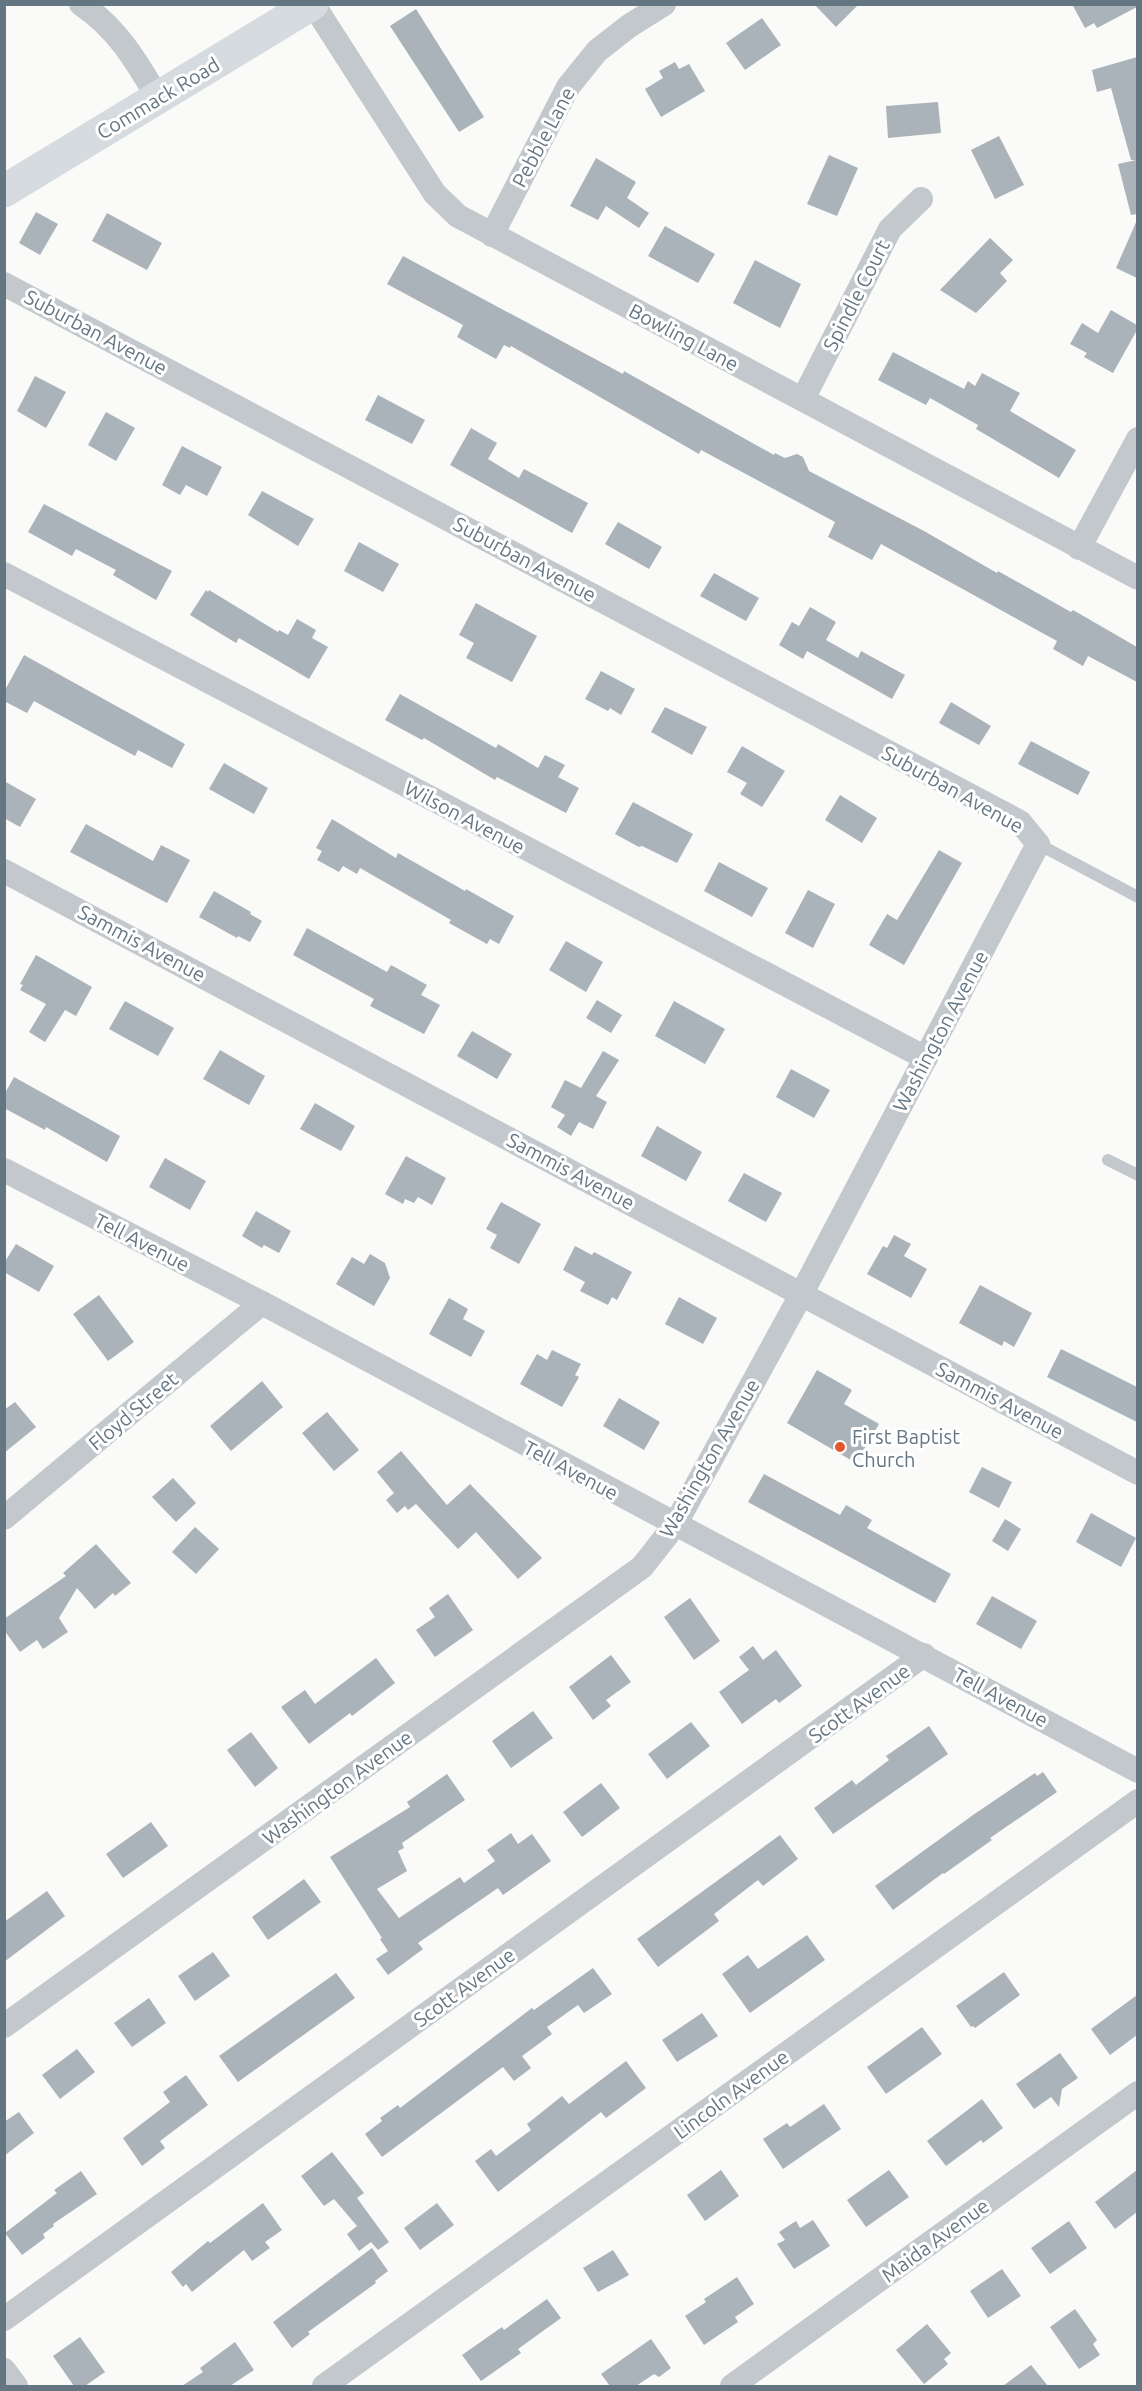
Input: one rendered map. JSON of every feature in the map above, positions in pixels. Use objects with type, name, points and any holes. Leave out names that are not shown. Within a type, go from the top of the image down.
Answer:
[{"type":"main road","name":"Commack Road","points":[[4,191],[312,4]]},
{"type":"street","points":[[81,4],[126,45],[158,98]]},
{"type":"street","name":"Bowling Lane","points":[[312,4],[435,194],[458,216],[1137,578]]},
{"type":"street","name":"Pebble Lane","points":[[492,235],[568,87],[597,51],[664,4]]},
{"type":"street","name":"Spindle Court","points":[[803,399],[890,229],[921,199]]},
{"type":"street","name":"Suburban Avenue","points":[[4,284],[1020,822],[1038,844]]},
{"type":"street","points":[[1079,548],[1137,439]]},
{"type":"street","name":"Wilson Avenue","points":[[4,574],[926,1058]]},
{"type":"street","name":"Washington Avenue","points":[[4,2026],[642,1567],[675,1525],[801,1293],[1038,844]]},
{"type":"street","name":"Sammis Avenue","points":[[4,870],[1137,1473]]},
{"type":"street","name":"Tell Avenue","points":[[6,1174],[262,1303],[1137,1771]]},
{"type":"street","name":"Floyd Street","points":[[4,1518],[262,1303]]},
{"type":"street","name":"Scott Avenue","points":[[4,2319],[924,1656]]},
{"type":"street","name":"Lincoln Avenue","points":[[324,2386],[1137,1801]]},
{"type":"street","name":"Maida Avenue","points":[[732,2386],[1137,2093]]},
{"type":"street","points":[[4,2370],[16,2386]]},
{"type":"lane","points":[[1038,844],[1137,897]]},
{"type":"lane","points":[[1108,1160],[1137,1175]]},
{"type":"building","points":[[814,4],[859,4],[836,27]]},
{"type":"building","points":[[1072,4],[1137,4],[1137,7],[1097,28],[1094,23],[1085,28]]},
{"type":"building","points":[[416,9],[484,117],[459,132],[390,26]]},
{"type":"building","points":[[762,18],[781,45],[745,70],[726,43]]},
{"type":"building","points":[[1137,57],[1137,214],[1131,215],[1118,164],[1136,160],[1131,160],[1111,88],[1097,92],[1092,70]]},
{"type":"building","points":[[675,62],[679,69],[689,64],[705,91],[661,117],[645,89],[663,78],[659,71]]},
{"type":"building","points":[[938,102],[941,133],[888,138],[886,106]]},
{"type":"building","points":[[999,136],[1024,185],[995,199],[971,150]]},
{"type":"building","points":[[829,155],[858,168],[837,216],[807,204]]},
{"type":"building","points":[[596,158],[636,182],[627,198],[649,213],[639,228],[606,206],[598,220],[570,206]]},
{"type":"building","points":[[36,212],[58,224],[40,255],[19,243]]},
{"type":"building","points":[[107,213],[162,243],[147,270],[92,241]]},
{"type":"building","points":[[1137,220],[1137,278],[1116,268]]},
{"type":"building","points":[[665,226],[715,254],[698,283],[648,256]]},
{"type":"building","points":[[990,238],[1013,260],[1000,273],[1007,281],[976,313],[940,290]]},
{"type":"building","points":[[403,256],[623,374],[624,371],[774,455],[775,453],[785,458],[797,454],[803,457],[809,471],[1071,612],[1073,610],[1137,647],[1137,682],[1088,656],[1083,666],[1053,649],[1057,641],[881,544],[872,560],[828,537],[835,522],[701,450],[699,454],[511,346],[510,348],[504,345],[496,359],[457,337],[463,325],[387,284]]},
{"type":"building","points":[[755,260],[801,284],[780,328],[733,303]]},
{"type":"building","points":[[1111,310],[1137,325],[1137,330],[1113,373],[1084,357],[1087,353],[1070,344],[1082,323],[1098,333]]},
{"type":"building","points":[[893,352],[964,389],[968,381],[975,386],[982,373],[1020,393],[1010,411],[1076,450],[1059,478],[976,429],[978,425],[930,398],[926,405],[878,380]]},
{"type":"building","points":[[35,376],[66,392],[46,428],[17,411]]},
{"type":"building","points":[[378,395],[425,420],[412,444],[365,420]]},
{"type":"building","points":[[106,412],[135,428],[116,461],[88,445]]},
{"type":"building","points":[[471,428],[497,443],[488,459],[519,478],[524,469],[588,503],[572,533],[450,465]]},
{"type":"building","points":[[182,446],[222,467],[207,496],[186,485],[180,495],[162,485]]},
{"type":"building","points":[[262,491],[314,519],[298,546],[248,515]]},
{"type":"building","points":[[44,504],[172,571],[156,600],[113,575],[116,570],[76,549],[72,556],[28,532]]},
{"type":"building","points":[[618,522],[662,547],[649,569],[605,544]]},
{"type":"building","points":[[359,542],[399,564],[383,592],[344,571]]},
{"type":"building","points":[[714,573],[759,598],[746,621],[700,596]]},
{"type":"building","points":[[206,590],[278,632],[279,630],[288,635],[297,619],[316,630],[312,638],[328,647],[309,679],[239,638],[236,643],[190,615]]},
{"type":"building","points":[[476,603],[537,636],[512,682],[466,658],[474,643],[459,635]]},
{"type":"building","points":[[810,607],[836,622],[826,640],[858,658],[861,651],[905,675],[892,699],[807,651],[803,659],[779,645],[792,622],[799,626]]},
{"type":"building","points":[[24,655],[185,744],[172,768],[138,750],[135,756],[34,701],[27,713],[4,701],[4,692]]},
{"type":"building","points":[[601,671],[635,689],[621,715],[610,708],[608,711],[585,699]]},
{"type":"building","points":[[400,694],[496,748],[498,744],[538,768],[545,755],[565,765],[558,777],[579,788],[566,813],[497,777],[495,780],[424,738],[422,740],[385,720]]},
{"type":"building","points":[[951,702],[991,726],[979,745],[939,723]]},
{"type":"building","points":[[665,707],[707,727],[692,755],[651,732]]},
{"type":"building","points":[[1031,741],[1090,772],[1078,795],[1018,764]]},
{"type":"building","points":[[742,746],[785,771],[762,807],[740,794],[747,783],[727,772]]},
{"type":"building","points":[[224,763],[268,788],[254,814],[209,789]]},
{"type":"building","points":[[4,781],[36,799],[20,827],[4,818]]},
{"type":"building","points":[[840,795],[877,818],[862,843],[825,820]]},
{"type":"building","points":[[633,802],[693,834],[677,863],[615,834]]},
{"type":"building","points":[[332,819],[396,858],[398,853],[514,916],[499,944],[490,939],[487,944],[449,923],[451,920],[360,868],[357,874],[343,866],[339,872],[317,860],[322,851],[316,848]]},
{"type":"building","points":[[86,824],[153,861],[161,845],[190,860],[167,903],[70,852]]},
{"type":"building","points":[[939,850],[962,863],[904,965],[869,945],[887,914],[897,920]]},
{"type":"building","points":[[719,862],[768,888],[752,917],[704,891]]},
{"type":"building","points":[[808,890],[835,904],[813,948],[785,933]]},
{"type":"building","points":[[214,891],[251,912],[250,914],[262,921],[250,942],[238,936],[237,938],[199,917]]},
{"type":"building","points":[[307,928],[387,972],[391,965],[427,985],[421,995],[440,1005],[424,1034],[370,1006],[374,999],[293,955]]},
{"type":"building","points":[[566,941],[603,962],[586,992],[549,970]]},
{"type":"building","points":[[36,955],[92,987],[76,1016],[65,1010],[45,1042],[29,1032],[46,1004],[20,990],[23,985],[20,984]]},
{"type":"building","points":[[597,1000],[622,1015],[611,1033],[586,1018]]},
{"type":"building","points":[[125,1001],[174,1028],[158,1056],[109,1029]]},
{"type":"building","points":[[674,1001],[725,1029],[705,1064],[655,1036]]},
{"type":"building","points":[[472,1031],[512,1054],[497,1079],[457,1056]]},
{"type":"building","points":[[220,1050],[265,1076],[249,1105],[203,1079]]},
{"type":"building","points":[[603,1051],[619,1060],[596,1096],[607,1102],[593,1129],[579,1122],[571,1136],[557,1127],[565,1115],[551,1107],[565,1080],[581,1088]]},
{"type":"building","points":[[791,1069],[830,1090],[814,1118],[776,1097]]},
{"type":"building","points":[[14,1077],[120,1136],[107,1162],[46,1127],[45,1130],[4,1108],[4,1095]]},
{"type":"building","points":[[315,1103],[355,1126],[341,1151],[300,1129]]},
{"type":"building","points":[[657,1126],[702,1152],[686,1181],[641,1156]]},
{"type":"building","points":[[406,1156],[446,1178],[432,1205],[418,1197],[414,1203],[405,1199],[403,1204],[385,1194]]},
{"type":"building","points":[[165,1158],[206,1181],[190,1210],[149,1187]]},
{"type":"building","points":[[744,1173],[782,1193],[766,1222],[728,1201]]},
{"type":"building","points":[[501,1202],[541,1224],[519,1264],[490,1248],[497,1235],[486,1229]]},
{"type":"building","points":[[256,1211],[291,1231],[279,1253],[264,1245],[262,1248],[242,1236]]},
{"type":"building","points":[[894,1235],[911,1244],[904,1256],[927,1269],[911,1298],[867,1274],[883,1246],[887,1248]]},
{"type":"building","points":[[16,1244],[54,1266],[39,1292],[4,1272],[4,1263]]},
{"type":"building","points":[[575,1246],[592,1255],[594,1252],[632,1272],[617,1300],[612,1297],[608,1305],[580,1291],[585,1282],[563,1270]]},
{"type":"building","points":[[370,1254],[385,1263],[390,1278],[374,1306],[336,1284],[352,1257],[364,1264]]},
{"type":"building","points":[[980,1285],[1032,1313],[1014,1347],[1004,1341],[1002,1346],[959,1323]]},
{"type":"building","points":[[99,1295],[134,1342],[108,1361],[73,1314]]},
{"type":"building","points":[[679,1297],[717,1318],[703,1344],[665,1324]]},
{"type":"building","points":[[449,1298],[468,1309],[463,1319],[485,1331],[471,1357],[429,1334]]},
{"type":"building","points":[[1061,1349],[1137,1387],[1137,1422],[1047,1377]]},
{"type":"building","points":[[552,1350],[581,1364],[575,1375],[579,1377],[562,1407],[520,1384],[537,1354],[547,1360]]},
{"type":"building","points":[[817,1370],[852,1390],[844,1404],[879,1424],[856,1463],[787,1423]]},
{"type":"building","points":[[262,1381],[283,1407],[231,1451],[210,1426]]},
{"type":"building","points":[[619,1398],[660,1422],[644,1450],[603,1426]]},
{"type":"building","points":[[15,1402],[36,1427],[4,1453],[4,1410]]},
{"type":"building","points":[[327,1412],[359,1450],[334,1471],[302,1433]]},
{"type":"building","points":[[401,1451],[447,1505],[470,1484],[542,1558],[518,1579],[476,1532],[458,1549],[416,1504],[408,1510],[405,1506],[397,1513],[386,1500],[394,1493],[377,1472]]},
{"type":"building","points":[[982,1467],[1012,1482],[999,1508],[969,1492]]},
{"type":"building","points":[[764,1474],[840,1515],[846,1505],[872,1520],[867,1528],[951,1574],[935,1603],[748,1502]]},
{"type":"building","points":[[173,1478],[196,1503],[176,1522],[152,1497]]},
{"type":"building","points":[[1091,1513],[1136,1538],[1121,1567],[1076,1542]]},
{"type":"building","points":[[1005,1519],[1021,1529],[1008,1551],[992,1541]]},
{"type":"building","points":[[195,1527],[219,1549],[196,1574],[172,1552]]},
{"type":"building","points":[[96,1544],[131,1583],[115,1596],[113,1593],[95,1609],[77,1588],[59,1618],[68,1632],[43,1649],[37,1640],[20,1652],[4,1630],[4,1619],[66,1576],[63,1573]]},
{"type":"building","points":[[448,1594],[473,1630],[435,1657],[416,1630],[435,1617],[429,1608]]},
{"type":"building","points":[[992,1596],[1037,1621],[1021,1649],[976,1624]]},
{"type":"building","points":[[690,1598],[720,1641],[694,1660],[664,1617]]},
{"type":"building","points":[[753,1646],[763,1660],[776,1650],[802,1686],[779,1703],[776,1699],[742,1724],[719,1692],[749,1670],[739,1657]]},
{"type":"building","points":[[611,1655],[631,1682],[606,1700],[611,1706],[593,1720],[569,1687]]},
{"type":"building","points":[[376,1658],[395,1683],[352,1716],[350,1713],[309,1744],[281,1707],[305,1690],[315,1704]]},
{"type":"building","points":[[533,1711],[553,1738],[511,1768],[492,1741]]},
{"type":"building","points":[[691,1722],[710,1746],[667,1779],[648,1754]]},
{"type":"building","points":[[929,1726],[948,1754],[833,1834],[814,1808],[852,1780],[856,1785],[889,1760],[886,1756]]},
{"type":"building","points":[[251,1732],[278,1768],[255,1787],[227,1750]]},
{"type":"building","points":[[1043,1772],[1057,1792],[893,1910],[875,1886],[973,1815],[1035,1773],[1037,1776]]},
{"type":"building","points":[[447,1774],[465,1800],[402,1843],[404,1848],[398,1851],[407,1871],[377,1889],[399,1918],[460,1877],[464,1883],[495,1861],[487,1850],[511,1833],[518,1844],[532,1834],[551,1861],[503,1895],[498,1888],[418,1943],[423,1949],[388,1975],[376,1959],[388,1951],[380,1939],[382,1938],[330,1857],[410,1807],[407,1802]]},
{"type":"building","points":[[601,1783],[620,1808],[582,1837],[563,1812]]},
{"type":"building","points":[[151,1822],[168,1846],[123,1878],[106,1854]]},
{"type":"building","points":[[780,1835],[798,1859],[763,1886],[758,1880],[714,1914],[719,1921],[658,1967],[637,1939]]},
{"type":"building","points":[[304,1879],[321,1902],[268,1940],[252,1917]]},
{"type":"building","points":[[47,1891],[65,1916],[4,1962],[4,1922]]},
{"type":"building","points":[[807,1935],[825,1960],[750,2013],[722,1974],[748,1955],[758,1969]]},
{"type":"building","points":[[213,1952],[230,1976],[195,2001],[178,1976]]},
{"type":"building","points":[[593,1968],[612,1994],[584,2013],[578,2005],[547,2027],[552,2034],[522,2056],[531,2068],[514,2081],[503,2067],[382,2157],[365,2134],[382,2121],[380,2118],[398,2105],[400,2108],[532,2008],[534,2010]]},
{"type":"building","points":[[1004,1972],[1020,1995],[975,2028],[971,2027],[956,2006]]},
{"type":"building","points":[[336,1973],[355,1998],[238,2082],[219,2056]]},
{"type":"building","points":[[1137,1995],[1137,2035],[1110,2055],[1091,2029]]},
{"type":"building","points":[[149,1998],[166,2023],[132,2047],[114,2023]]},
{"type":"building","points":[[702,2013],[718,2036],[677,2062],[662,2040]]},
{"type":"building","points":[[922,2027],[942,2054],[886,2094],[867,2067]]},
{"type":"building","points":[[77,2049],[95,2072],[60,2099],[42,2075]]},
{"type":"building","points":[[1060,2053],[1078,2078],[1062,2089],[1059,2107],[1051,2097],[1034,2109],[1016,2084]]},
{"type":"building","points":[[626,2061],[646,2088],[606,2118],[601,2112],[498,2192],[475,2161],[491,2149],[496,2156],[531,2130],[527,2124],[562,2096],[569,2104]]},
{"type":"building","points":[[186,2075],[208,2105],[160,2141],[165,2148],[142,2166],[123,2138],[170,2102],[163,2092]]},
{"type":"building","points":[[982,2099],[1003,2128],[983,2143],[981,2140],[946,2166],[927,2141]]},
{"type":"building","points":[[824,2104],[841,2129],[783,2169],[763,2139],[787,2123],[790,2127]]},
{"type":"building","points":[[19,2112],[34,2133],[4,2156],[4,2122]]},
{"type":"building","points":[[332,2152],[364,2193],[357,2198],[389,2242],[378,2250],[371,2242],[359,2251],[347,2234],[357,2226],[334,2199],[324,2206],[301,2176]]},
{"type":"building","points":[[721,2170],[739,2196],[705,2221],[687,2195]]},
{"type":"building","points":[[889,2170],[909,2197],[866,2227],[847,2200]]},
{"type":"building","points":[[1137,2170],[1137,2212],[1115,2229],[1095,2202]]},
{"type":"building","points":[[81,2171],[97,2194],[53,2224],[54,2226],[43,2234],[45,2238],[22,2255],[5,2233],[57,2193],[54,2190]]},
{"type":"building","points":[[263,2203],[282,2230],[265,2242],[270,2248],[252,2261],[244,2250],[192,2292],[186,2284],[183,2287],[171,2272],[208,2241],[210,2243]]},
{"type":"building","points":[[437,2203],[454,2225],[420,2250],[404,2228]]},
{"type":"building","points":[[813,2220],[830,2246],[794,2269],[777,2244],[785,2240],[779,2232],[796,2221],[800,2228]]},
{"type":"building","points":[[1069,2221],[1087,2248],[1050,2274],[1031,2248]]},
{"type":"building","points":[[372,2248],[388,2271],[375,2281],[376,2283],[308,2332],[310,2334],[292,2348],[273,2322]]},
{"type":"building","points":[[613,2250],[629,2275],[598,2292],[583,2268]]},
{"type":"building","points":[[1002,2269],[1021,2296],[988,2318],[970,2291]]},
{"type":"building","points":[[737,2277],[754,2304],[735,2317],[738,2322],[704,2345],[685,2316],[706,2302],[704,2299]]},
{"type":"building","points":[[547,2299],[561,2318],[518,2349],[521,2353],[481,2381],[462,2355],[502,2327],[504,2330]]},
{"type":"building","points":[[1075,2309],[1097,2340],[1093,2344],[1100,2355],[1079,2369],[1050,2327]]},
{"type":"building","points":[[927,2324],[951,2353],[944,2359],[948,2364],[924,2384],[896,2350]]},
{"type":"building","points":[[80,2337],[105,2372],[85,2386],[74,2386],[53,2356]]},
{"type":"building","points":[[651,2339],[671,2368],[659,2377],[654,2374],[636,2386],[610,2386],[601,2374]]},
{"type":"building","points":[[235,2342],[254,2370],[230,2386],[182,2386],[203,2372],[200,2368]]},
{"type":"building","points":[[1031,2365],[1048,2386],[1003,2386]]},
{"type":"place","name":"First Baptist Church","points":[[840,1447]]}]
